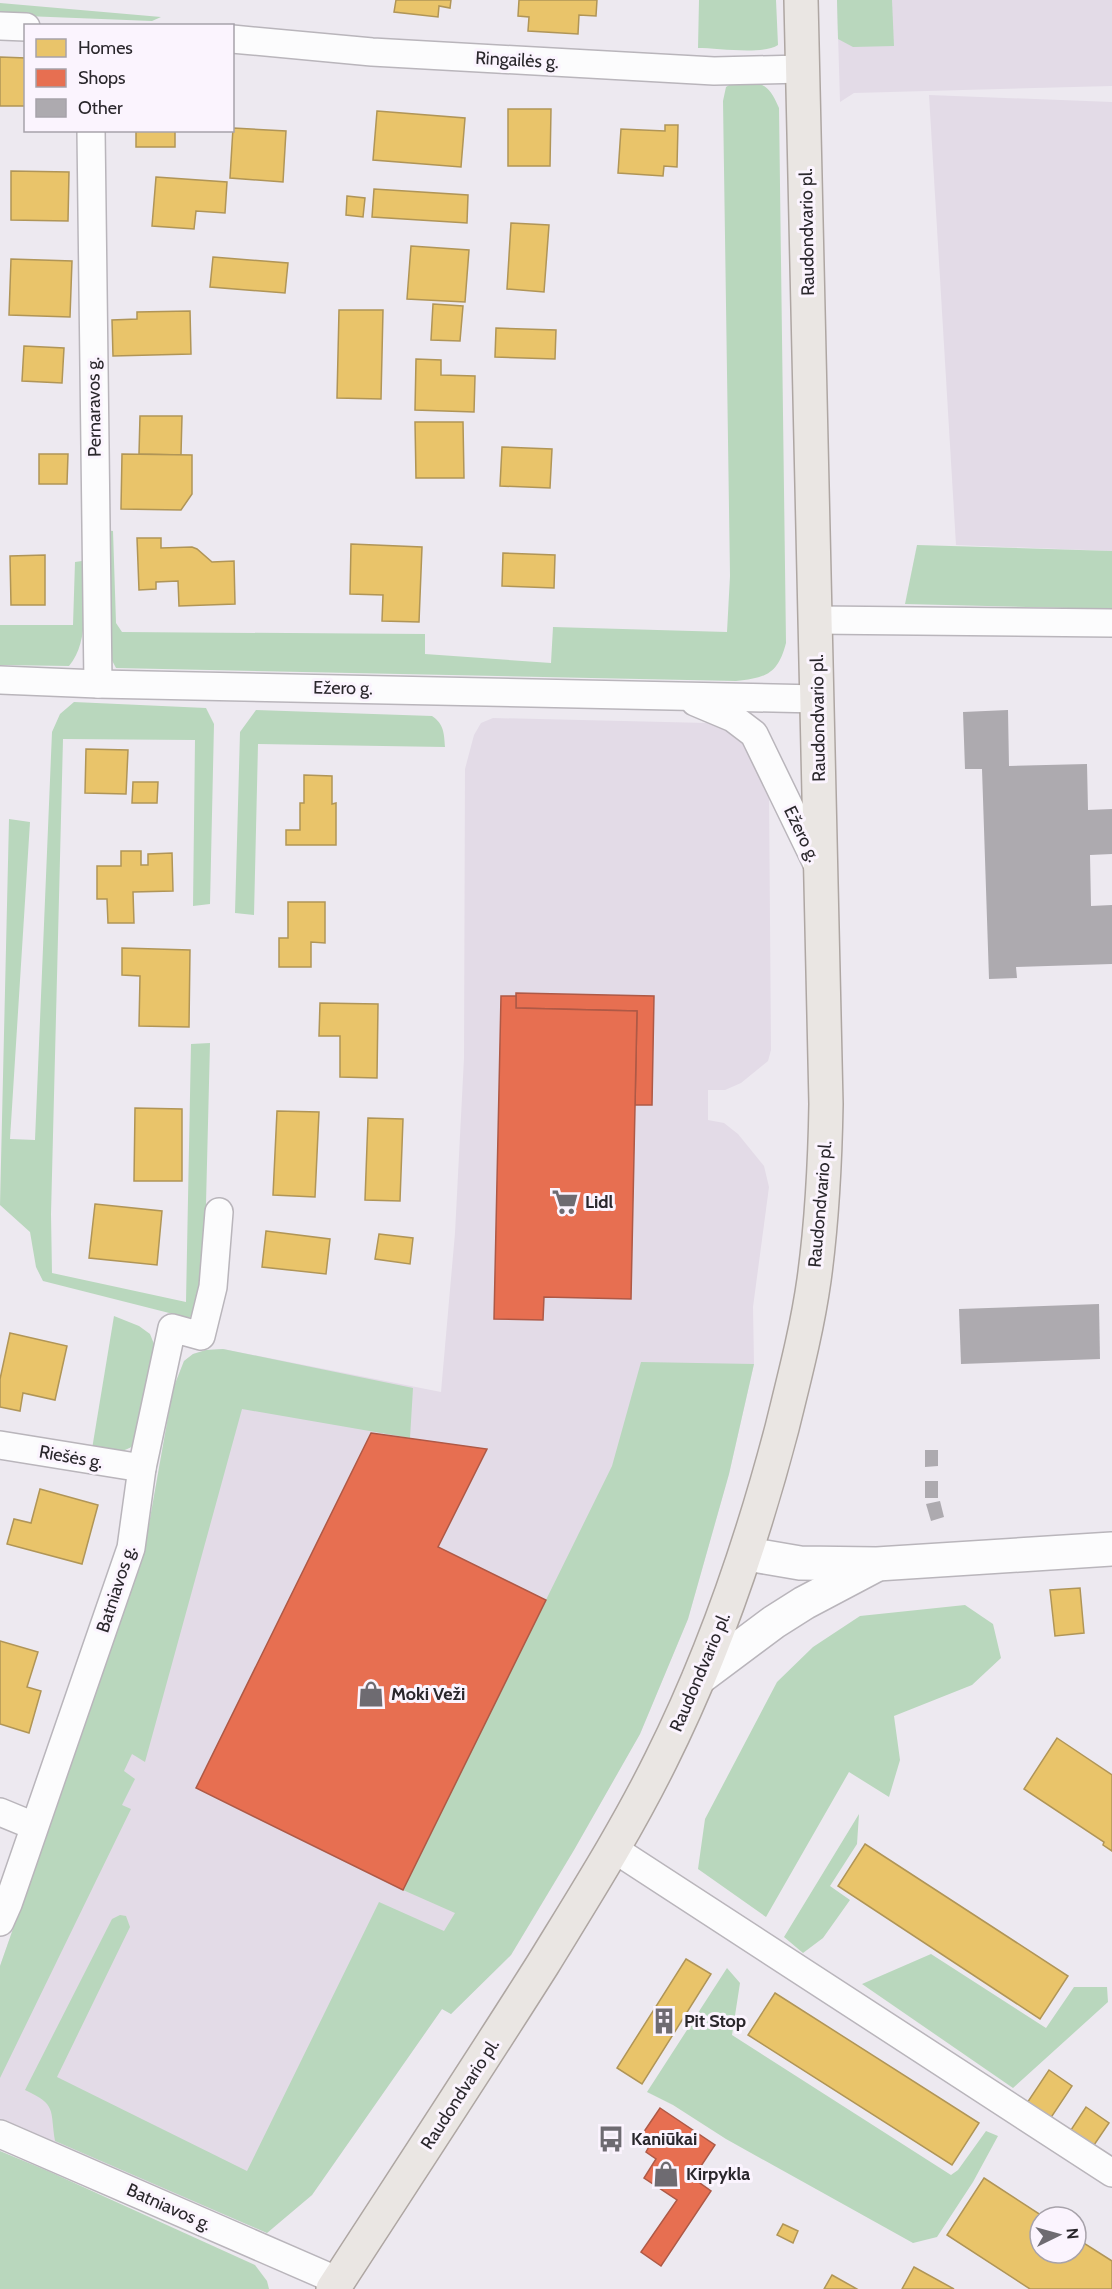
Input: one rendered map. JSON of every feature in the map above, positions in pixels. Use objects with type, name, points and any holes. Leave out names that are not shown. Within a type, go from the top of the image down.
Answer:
[{"type":"main road","name":"Raudondvario pl.","points":[[336,2285],[481,2062],[614,1849],[662,1760],[699,1678],[747,1554],[800,1356],[814,1284],[822,1210],[826,1104],[801,0]]},
{"type":"main road","points":[[747,1554],[800,1563],[877,1564],[1112,1549]]},
{"type":"main road","points":[[699,1678],[774,1622],[804,1603],[877,1564]]},
{"type":"street","points":[[0,26],[24,27]]},
{"type":"street","name":"Ringailės g.","points":[[234,39],[372,52],[702,70],[803,69]]},
{"type":"street","name":"Pernaravos g.","points":[[91,132],[98,684]]},
{"type":"street","points":[[816,620],[1112,623]]},
{"type":"street","name":"Ežero g.","points":[[0,680],[686,698],[818,699]]},
{"type":"street","name":"Ežero g.","points":[[686,698],[733,718],[754,735],[822,874]]},
{"type":"street","name":"Batniavos g.","points":[[0,1922],[131,1548],[142,1468],[172,1328],[201,1336],[213,1287],[219,1212]]},
{"type":"street","name":"Riešės g.","points":[[0,1445],[142,1468]]},
{"type":"street","points":[[0,1812],[34,1826]]},
{"type":"street","points":[[614,1849],[1112,2174]]},
{"type":"street","name":"Batniavos g.","points":[[0,2134],[336,2285]]},
{"type":"shaded area","points":[[837,0],[1112,0],[1112,86],[854,93],[840,102]]},
{"type":"shaded area","points":[[929,95],[1112,102],[1112,551],[956,545]]},
{"type":"shaded area","points":[[493,718],[707,723],[737,734],[755,754],[769,793],[771,1050],[768,1061],[741,1083],[725,1090],[708,1090],[708,1120],[724,1123],[738,1134],[764,1166],[769,1187],[753,1307],[754,1364],[729,1474],[688,1619],[640,1734],[511,1955],[451,2014],[442,2009],[312,2195],[267,2233],[0,2120],[0,1966],[143,1558],[173,1389],[184,1361],[193,1354],[206,1350],[223,1349],[441,1392],[455,1233],[464,1058],[465,769],[474,735],[481,723]]},
{"type":"green space","points":[[699,0],[776,0],[778,45],[762,50],[698,48]]},
{"type":"green space","points":[[837,0],[892,0],[894,46],[853,47],[838,39]]},
{"type":"green space","points":[[0,3],[161,17],[152,21],[0,15]]},
{"type":"green space","points":[[736,81],[752,82],[763,86],[771,93],[779,108],[786,643],[775,668],[763,676],[736,681],[116,668],[105,647],[103,530],[113,531],[116,623],[122,632],[425,634],[425,654],[551,663],[553,627],[727,632],[730,576],[723,101],[726,87]]},
{"type":"green space","points":[[917,545],[1112,551],[1112,609],[905,604]]},
{"type":"green space","points":[[82,561],[83,630],[76,656],[69,666],[0,665],[0,625],[73,625],[75,562]]},
{"type":"green space","points":[[74,702],[206,708],[214,724],[210,904],[193,906],[195,740],[63,739],[51,1214],[52,1273],[186,1302],[191,1044],[210,1043],[204,1284],[199,1309],[189,1318],[43,1281],[36,1267],[30,1232],[0,1205],[9,819],[30,822],[10,1139],[35,1140],[52,732],[60,714]]},
{"type":"green space","points":[[256,710],[432,716],[444,733],[445,747],[258,744],[254,915],[235,913],[240,732]]},
{"type":"green space","points":[[114,1316],[139,1326],[150,1334],[156,1349],[137,1443],[126,1450],[110,1452],[92,1449]]},
{"type":"green space","points":[[223,1349],[413,1388],[410,1438],[242,1409],[145,1762],[132,1754],[124,1771],[135,1779],[122,1805],[131,1809],[0,2078],[0,1966],[143,1558],[173,1389],[184,1361],[193,1354],[206,1350]]},
{"type":"green space","points":[[641,1362],[754,1364],[729,1474],[688,1619],[640,1734],[511,1955],[451,2014],[442,2009],[312,2195],[267,2233],[55,2141],[50,2109],[42,2100],[25,2090],[112,1919],[120,1915],[126,1916],[130,1927],[57,2077],[247,2171],[379,1902],[444,1931],[455,1913],[403,1890],[612,1466]]},
{"type":"green space","points":[[965,1605],[993,1624],[1001,1658],[972,1685],[894,1716],[900,1760],[889,1797],[849,1772],[766,1917],[698,1869],[705,1819],[777,1682],[813,1647],[860,1616]]},
{"type":"green space","points":[[859,1814],[857,1844],[830,1886],[850,1900],[823,1938],[803,1953],[784,1937]]},
{"type":"green space","points":[[931,1954],[1046,2028],[1074,1987],[1107,1987],[1108,2002],[1013,2088],[862,1984]]},
{"type":"green space","points":[[727,1968],[740,1983],[732,2035],[951,2175],[958,2170],[986,2131],[998,2136],[973,2182],[937,2237],[913,2243],[726,2139],[673,2105],[647,2092]]},
{"type":"green space","points":[[0,2151],[255,2265],[267,2281],[269,2289],[0,2289]]},
{"type":"building: Homes","points":[[396,0],[451,0],[450,8],[439,6],[438,17],[394,12]]},
{"type":"building: Homes","points":[[519,0],[597,0],[596,16],[579,15],[578,34],[528,31],[529,17],[518,16]]},
{"type":"building: Homes","points":[[0,57],[24,58],[24,106],[0,106]]},
{"type":"building: Homes","points":[[508,109],[551,109],[550,166],[508,166]]},
{"type":"building: Homes","points":[[377,111],[465,118],[461,167],[373,160]]},
{"type":"building: Homes","points":[[665,125],[678,125],[677,167],[664,166],[663,176],[618,173],[621,129],[665,131]]},
{"type":"building: Homes","points":[[234,128],[286,131],[283,182],[230,178]]},
{"type":"building: Homes","points":[[136,132],[175,132],[175,147],[136,147]]},
{"type":"building: Homes","points":[[11,171],[69,172],[68,221],[11,220]]},
{"type":"building: Homes","points":[[156,177],[227,182],[225,213],[196,211],[194,229],[152,226]]},
{"type":"building: Homes","points":[[374,189],[468,195],[467,223],[372,217]]},
{"type":"building: Homes","points":[[347,196],[365,198],[363,217],[346,215]]},
{"type":"building: Homes","points":[[511,223],[549,225],[544,292],[507,289]]},
{"type":"building: Homes","points":[[411,246],[469,250],[465,302],[407,299]]},
{"type":"building: Homes","points":[[213,257],[288,263],[285,293],[210,287]]},
{"type":"building: Homes","points":[[11,259],[72,261],[70,317],[9,315]]},
{"type":"building: Homes","points":[[433,304],[463,306],[460,341],[431,340]]},
{"type":"building: Homes","points":[[339,310],[383,310],[381,399],[337,398]]},
{"type":"building: Homes","points":[[190,311],[191,354],[113,356],[112,320],[137,319],[137,312]]},
{"type":"building: Homes","points":[[496,328],[556,330],[555,359],[495,357]]},
{"type":"building: Homes","points":[[24,346],[64,348],[62,383],[22,381]]},
{"type":"building: Homes","points":[[416,359],[441,360],[441,375],[475,376],[474,412],[415,410]]},
{"type":"building: Homes","points":[[140,416],[182,416],[181,455],[139,454]]},
{"type":"building: Homes","points":[[415,422],[463,422],[464,478],[416,478]]},
{"type":"building: Homes","points":[[502,447],[552,449],[550,488],[500,486]]},
{"type":"building: Homes","points":[[39,454],[68,454],[67,484],[39,484]]},
{"type":"building: Homes","points":[[122,454],[192,455],[192,494],[181,510],[121,509]]},
{"type":"building: Homes","points":[[137,538],[161,538],[161,548],[192,547],[212,562],[234,561],[235,604],[179,606],[178,581],[156,582],[156,589],[139,590]]},
{"type":"building: Homes","points":[[351,544],[422,547],[419,622],[382,621],[383,595],[350,594]]},
{"type":"building: Homes","points":[[503,553],[555,555],[554,588],[502,586]]},
{"type":"building: Homes","points":[[45,555],[45,605],[11,605],[10,556]]},
{"type":"building: Homes","points":[[86,749],[128,750],[126,794],[85,793]]},
{"type":"building: Homes","points":[[304,775],[332,776],[332,804],[336,803],[336,845],[286,845],[286,830],[300,830],[300,803],[304,803]]},
{"type":"building: Homes","points":[[133,782],[158,782],[157,803],[132,803]]},
{"type":"building: Homes","points":[[121,851],[141,851],[141,865],[148,865],[148,854],[172,853],[173,891],[133,892],[134,923],[108,923],[107,899],[97,899],[97,866],[121,866]]},
{"type":"building: Homes","points":[[288,902],[325,902],[325,943],[311,942],[311,967],[279,967],[279,938],[288,938]]},
{"type":"building: Homes","points":[[122,948],[190,950],[189,1027],[139,1026],[140,976],[122,975]]},
{"type":"building: Homes","points":[[320,1003],[378,1004],[377,1078],[340,1077],[340,1036],[319,1036]]},
{"type":"building: Homes","points":[[135,1108],[182,1109],[182,1181],[134,1181]]},
{"type":"building: Homes","points":[[277,1111],[319,1112],[315,1197],[273,1195]]},
{"type":"building: Homes","points":[[368,1118],[403,1119],[400,1201],[365,1200]]},
{"type":"building: Homes","points":[[95,1204],[162,1211],[157,1265],[89,1258]]},
{"type":"building: Homes","points":[[266,1231],[330,1239],[326,1274],[262,1267]]},
{"type":"building: Homes","points":[[379,1234],[413,1238],[410,1264],[375,1259]]},
{"type":"building: Homes","points":[[10,1333],[67,1346],[55,1400],[23,1393],[20,1411],[0,1407],[0,1379]]},
{"type":"building: Homes","points":[[40,1489],[98,1505],[82,1564],[7,1544],[14,1519],[31,1523]]},
{"type":"building: Homes","points":[[1080,1588],[1084,1633],[1055,1636],[1050,1590]]},
{"type":"building: Homes","points":[[0,1641],[38,1652],[27,1687],[41,1691],[29,1733],[0,1724]]},
{"type":"building: Homes","points":[[1057,1738],[1112,1775],[1112,1851],[1103,1845],[1104,1842],[1024,1789]]},
{"type":"building: Homes","points":[[865,1844],[1068,1976],[1040,2019],[838,1886]]},
{"type":"building: Homes","name":"Pit Stop","points":[[686,1959],[711,1974],[642,2084],[617,2068]]},
{"type":"building: Homes","points":[[775,1993],[979,2123],[952,2165],[748,2035]]},
{"type":"building: Homes","points":[[1049,2070],[1072,2086],[1050,2119],[1027,2103]]},
{"type":"building: Homes","points":[[1086,2107],[1109,2123],[1092,2148],[1069,2133]]},
{"type":"building: Homes","points":[[984,2178],[1028,2207],[1028,2265],[1088,2265],[1088,2246],[1112,2261],[1112,2289],[1030,2289],[947,2235]]},
{"type":"building: Homes","points":[[783,2224],[798,2231],[793,2243],[777,2235]]},
{"type":"building: Homes","points":[[914,2267],[954,2289],[902,2289]]},
{"type":"building: Homes","points":[[832,2275],[857,2289],[824,2289]]},
{"type":"building: Shops","points":[[516,993],[654,996],[652,1105],[635,1105],[637,1011],[516,1008]]},
{"type":"building: Shops","name":"Lidl","points":[[501,996],[516,996],[516,1008],[637,1011],[631,1299],[544,1297],[543,1320],[494,1319]]},
{"type":"building: Shops","name":"Moki Veži","points":[[371,1433],[487,1449],[438,1547],[546,1600],[403,1890],[196,1788]]},
{"type":"building: Shops","points":[[660,2108],[715,2145],[693,2178],[711,2191],[661,2266],[641,2252],[677,2200],[644,2178],[656,2159],[646,2152],[651,2143],[641,2136]]},
{"type":"building: Other","points":[[1008,710],[1009,766],[1087,764],[1088,810],[1112,809],[1112,854],[1090,855],[1091,906],[1112,905],[1112,964],[1016,967],[1017,978],[989,979],[982,769],[965,769],[963,712]]},
{"type":"building: Other","points":[[1099,1304],[1100,1359],[961,1364],[959,1309]]},
{"type":"building: Other","points":[[925,1450],[938,1450],[938,1466],[925,1467]]},
{"type":"building: Other","points":[[925,1481],[938,1481],[938,1498],[925,1498]]},
{"type":"building: Other","points":[[940,1501],[944,1517],[931,1521],[926,1504]]},
{"type":"place","name":"Lidl","points":[[565,1202]]},
{"type":"place","name":"Moki Veži","points":[[371,1694]]},
{"type":"place","name":"Pit Stop","points":[[664,2021]]},
{"type":"place","name":"Kaniūkai","points":[[611,2139]]},
{"type":"place","name":"Kirpykla","points":[[666,2174]]}]
